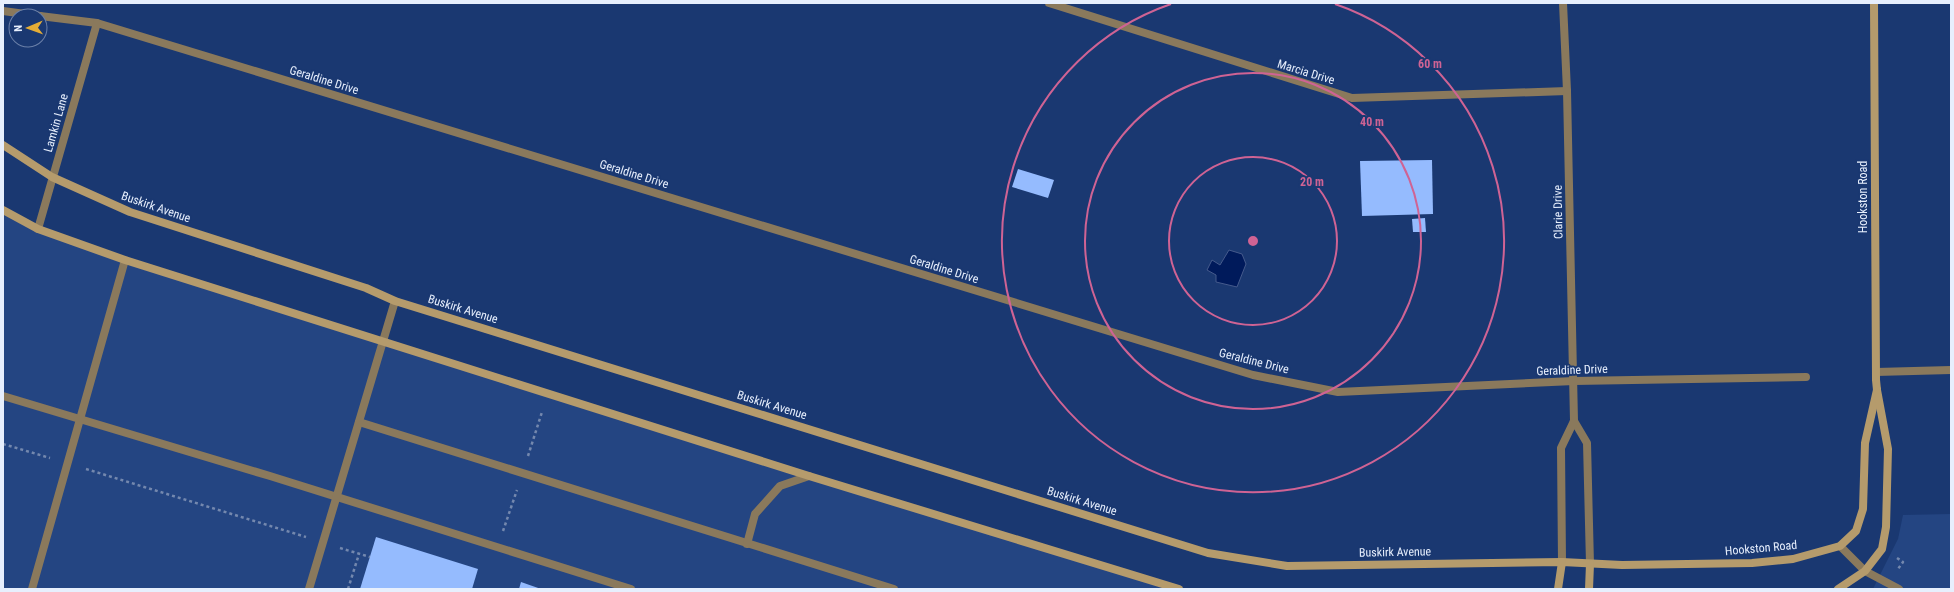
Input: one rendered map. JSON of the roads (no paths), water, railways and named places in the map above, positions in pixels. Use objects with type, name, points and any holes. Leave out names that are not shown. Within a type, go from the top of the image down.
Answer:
[{"type":"main road","name":"Hookston Road","points":[[1838,589],[1865,571],[1882,549],[1886,528],[1888,449],[1877,390],[1876,372],[1874,3]]},
{"type":"main road","name":"Buskirk Avenue","points":[[3,145],[52,177],[130,212],[366,288],[395,301],[1208,553],[1288,566],[1562,562],[1590,564]]},
{"type":"main road","points":[[3,210],[38,229],[125,260],[809,476],[1179,589]]},
{"type":"main road","name":"Hookston Road","points":[[1590,564],[1759,562],[1793,559],[1840,546],[1856,531],[1863,509],[1866,444],[1877,390]]},
{"type":"main road","points":[[1558,589],[1562,562]]},
{"type":"main road","points":[[1589,589],[1590,564]]},
{"type":"street","name":"Marcia Drive","points":[[1049,3],[1352,98],[1567,92]]},
{"type":"street","name":"Clarie Drive","points":[[1562,562],[1562,448],[1574,421],[1567,92],[1563,3]]},
{"type":"street","name":"Geraldine Drive","points":[[48,17],[97,23],[1253,375],[1338,392],[1574,381],[1806,377]]},
{"type":"street","name":"Lamkin Lane","points":[[38,229],[97,23]]},
{"type":"street","points":[[32,589],[125,260]]},
{"type":"street","points":[[309,589],[338,498],[395,301]]},
{"type":"street","points":[[1876,372],[1951,370]]},
{"type":"street","points":[[3,396],[630,589]]},
{"type":"street","points":[[1574,421],[1587,443],[1590,564]]},
{"type":"street","points":[[359,422],[894,589]]},
{"type":"street","points":[[747,544],[754,514],[780,486],[809,476]]},
{"type":"street","points":[[1840,546],[1865,571],[1899,589]]}]
